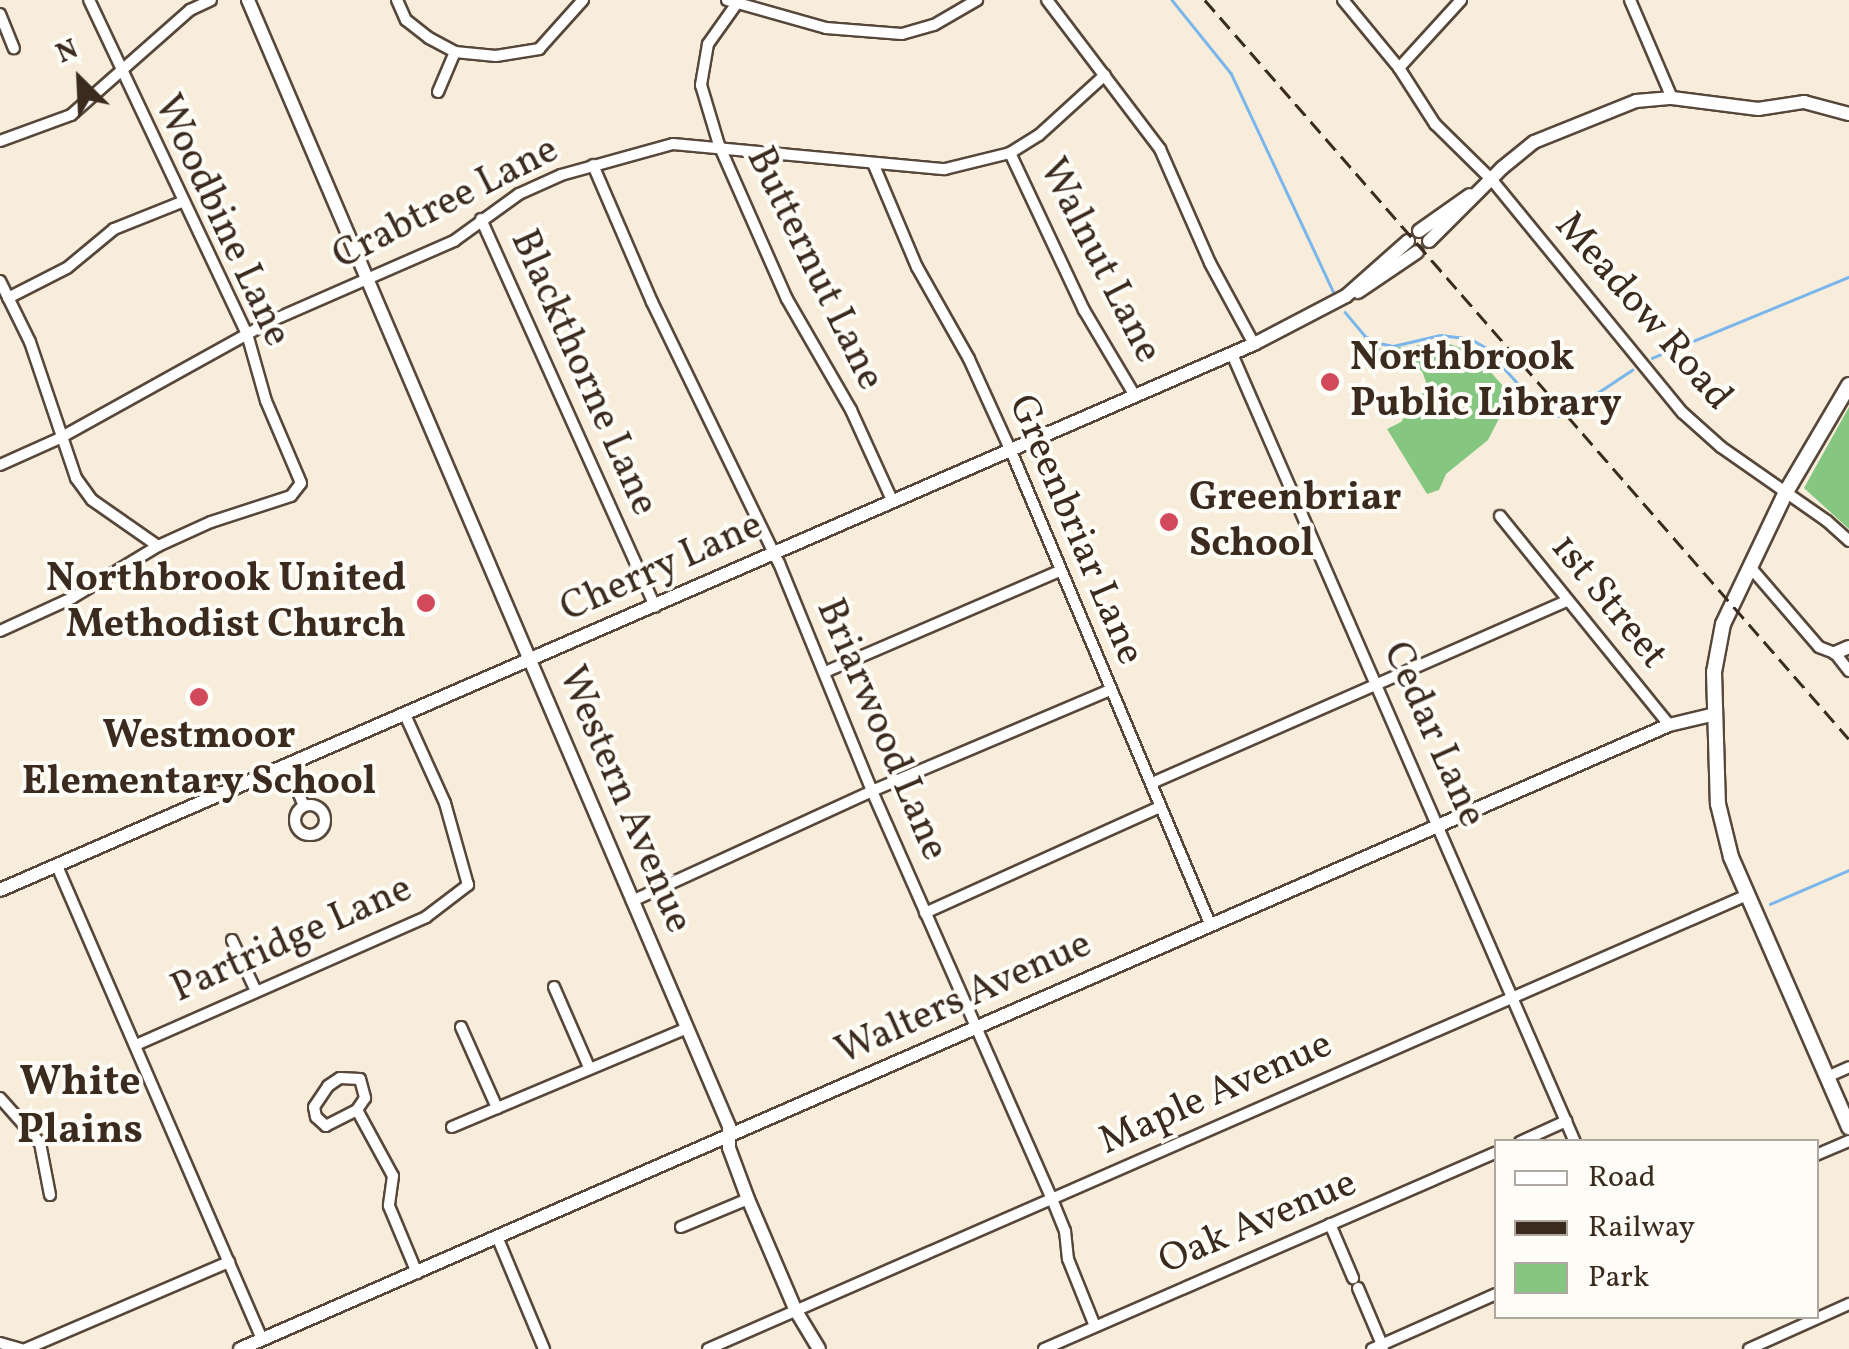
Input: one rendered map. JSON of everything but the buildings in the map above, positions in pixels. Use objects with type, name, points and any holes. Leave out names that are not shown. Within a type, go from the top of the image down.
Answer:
[{"type":"main road","points":[[1849,385],[1786,492],[1716,644],[1715,714],[1718,804],[1731,857],[1849,1128]]},
{"type":"street","name":"Woodbine Lane","points":[[89,0],[118,69],[247,334],[266,401],[298,467],[301,483],[291,496],[211,522],[158,546]]},
{"type":"street","points":[[0,141],[71,114],[190,10],[211,0]]},
{"type":"street","name":"Western Avenue","points":[[248,0],[729,1126],[728,1137],[748,1198],[796,1311],[818,1349]]},
{"type":"street","points":[[397,0],[406,20],[455,52],[496,56],[539,49],[583,0]]},
{"type":"street","points":[[731,3],[826,28],[902,34],[934,25],[978,0]]},
{"type":"street","points":[[1048,0],[1160,149],[1210,263],[1254,344]]},
{"type":"street","name":"Meadow Road","points":[[1343,0],[1399,68],[1435,124],[1649,374],[1722,447],[1849,542]]},
{"type":"street","points":[[1399,68],[1461,0]]},
{"type":"street","points":[[1630,0],[1672,98]]},
{"type":"street","name":"Butternut Lane","points":[[731,3],[708,44],[700,85],[719,146],[786,299],[851,410],[893,502]]},
{"type":"street","points":[[0,14],[14,48]]},
{"type":"street","points":[[438,92],[455,52]]},
{"type":"street","name":"Crabtree Lane","points":[[0,465],[60,438],[247,334],[454,241],[519,194],[593,165],[673,144],[945,169],[1010,153],[1039,135],[1105,75]]},
{"type":"street","points":[[1424,236],[1447,208],[1487,184],[1534,142],[1636,101],[1672,98],[1758,109],[1804,102],[1849,114]]},
{"type":"street","name":"Walnut Lane","points":[[1010,153],[1084,310],[1135,396]]},
{"type":"street","name":"Greenbriar Lane","points":[[873,163],[917,267],[969,359],[1011,450],[1059,572],[1152,782],[1158,808],[1211,926]]},
{"type":"street","name":"Briarwood Lane","points":[[593,165],[652,302],[774,554],[872,791],[1052,1199],[1065,1232],[1068,1258],[1095,1326]]},
{"type":"street","points":[[8,298],[66,268],[114,229],[184,201]]},
{"type":"street","name":"Blackthorne Lane","points":[[481,219],[654,607]]},
{"type":"street","name":"Cherry Lane","points":[[0,890],[1254,344],[1379,280],[1413,246]]},
{"type":"street","points":[[0,281],[30,342],[76,478],[92,500],[158,546],[72,598],[0,631]]},
{"type":"street","name":"Cedar Lane","points":[[1232,354],[1575,1139]]},
{"type":"street","name":"1st Street","points":[[1500,516],[1669,725]]},
{"type":"street","points":[[1751,568],[1818,647],[1835,653],[1849,671]]},
{"type":"street","points":[[825,672],[1059,572]]},
{"type":"street","points":[[1152,782],[1568,601]]},
{"type":"street","points":[[1835,653],[1849,647]]},
{"type":"street","points":[[632,901],[872,791],[1110,690]]},
{"type":"street","name":"Walters Avenue","points":[[240,1349],[1669,725],[1715,714]]},
{"type":"street","name":"Partridge Lane","points":[[136,1045],[255,989],[426,917],[468,885],[445,803],[406,715]]},
{"type":"street","points":[[287,766],[304,806]]},
{"type":"street","points":[[925,913],[1158,808]]},
{"type":"street","points":[[58,866],[262,1339]]},
{"type":"street","name":"Maple Avenue","points":[[708,1349],[1747,895]]},
{"type":"street","points":[[232,940],[255,989]]},
{"type":"street","points":[[554,987],[589,1068]]},
{"type":"street","points":[[461,1028],[497,1108]]},
{"type":"street","points":[[452,1126],[687,1028]]},
{"type":"street","points":[[1826,1077],[1849,1067]]},
{"type":"street","points":[[350,1077],[360,1079],[364,1088],[365,1098],[357,1110],[326,1126],[316,1118],[314,1107],[328,1086],[350,1077]]},
{"type":"street","points":[[0,1098],[40,1143],[50,1195]]},
{"type":"street","points":[[357,1110],[393,1176],[389,1206],[418,1273]]},
{"type":"street","points":[[1527,1139],[1566,1121]]},
{"type":"street","points":[[1819,1154],[1849,1141]]},
{"type":"street","name":"Oak Avenue","points":[[1044,1349],[1494,1153]]},
{"type":"street","points":[[681,1227],[748,1198]]},
{"type":"street","points":[[1330,1224],[1379,1348],[1494,1295]]},
{"type":"street","points":[[498,1239],[544,1349]]},
{"type":"street","points":[[0,1343],[23,1349],[228,1262]]},
{"type":"street","points":[[1819,1317],[1849,1304]]},
{"type":"street","points":[[1748,1349],[1815,1319]]},
{"type":"green space","points":[[1446,343],[1472,351],[1511,395],[1488,440],[1446,474],[1439,490],[1427,494],[1387,429],[1401,422],[1427,385],[1422,371],[1366,350]]},
{"type":"green space","points":[[1849,407],[1849,529],[1804,488]]},
{"type":"waterway","points":[[1172,0],[1231,73],[1333,291]]},
{"type":"waterway","points":[[1652,358],[1849,277]]},
{"type":"waterway","points":[[1345,312],[1365,336],[1379,343],[1393,346],[1440,335],[1471,339],[1485,347],[1532,399],[1554,417],[1561,417]]},
{"type":"waterway","points":[[1573,409],[1632,370]]},
{"type":"waterway","points":[[1770,904],[1849,870]]},
{"type":"railway","points":[[1205,0],[1849,739]]},
{"type":"place","name":"Northbrook Public Library","points":[[1330,382]]},
{"type":"place","name":"Greenbriar School","points":[[1169,522]]},
{"type":"place","name":"Northbrook United Methodist Church","points":[[426,603]]},
{"type":"place","name":"Westmoor Elementary School","points":[[199,697]]},
{"type":"district","name":"White Plains","points":[[80,1108]]}]
